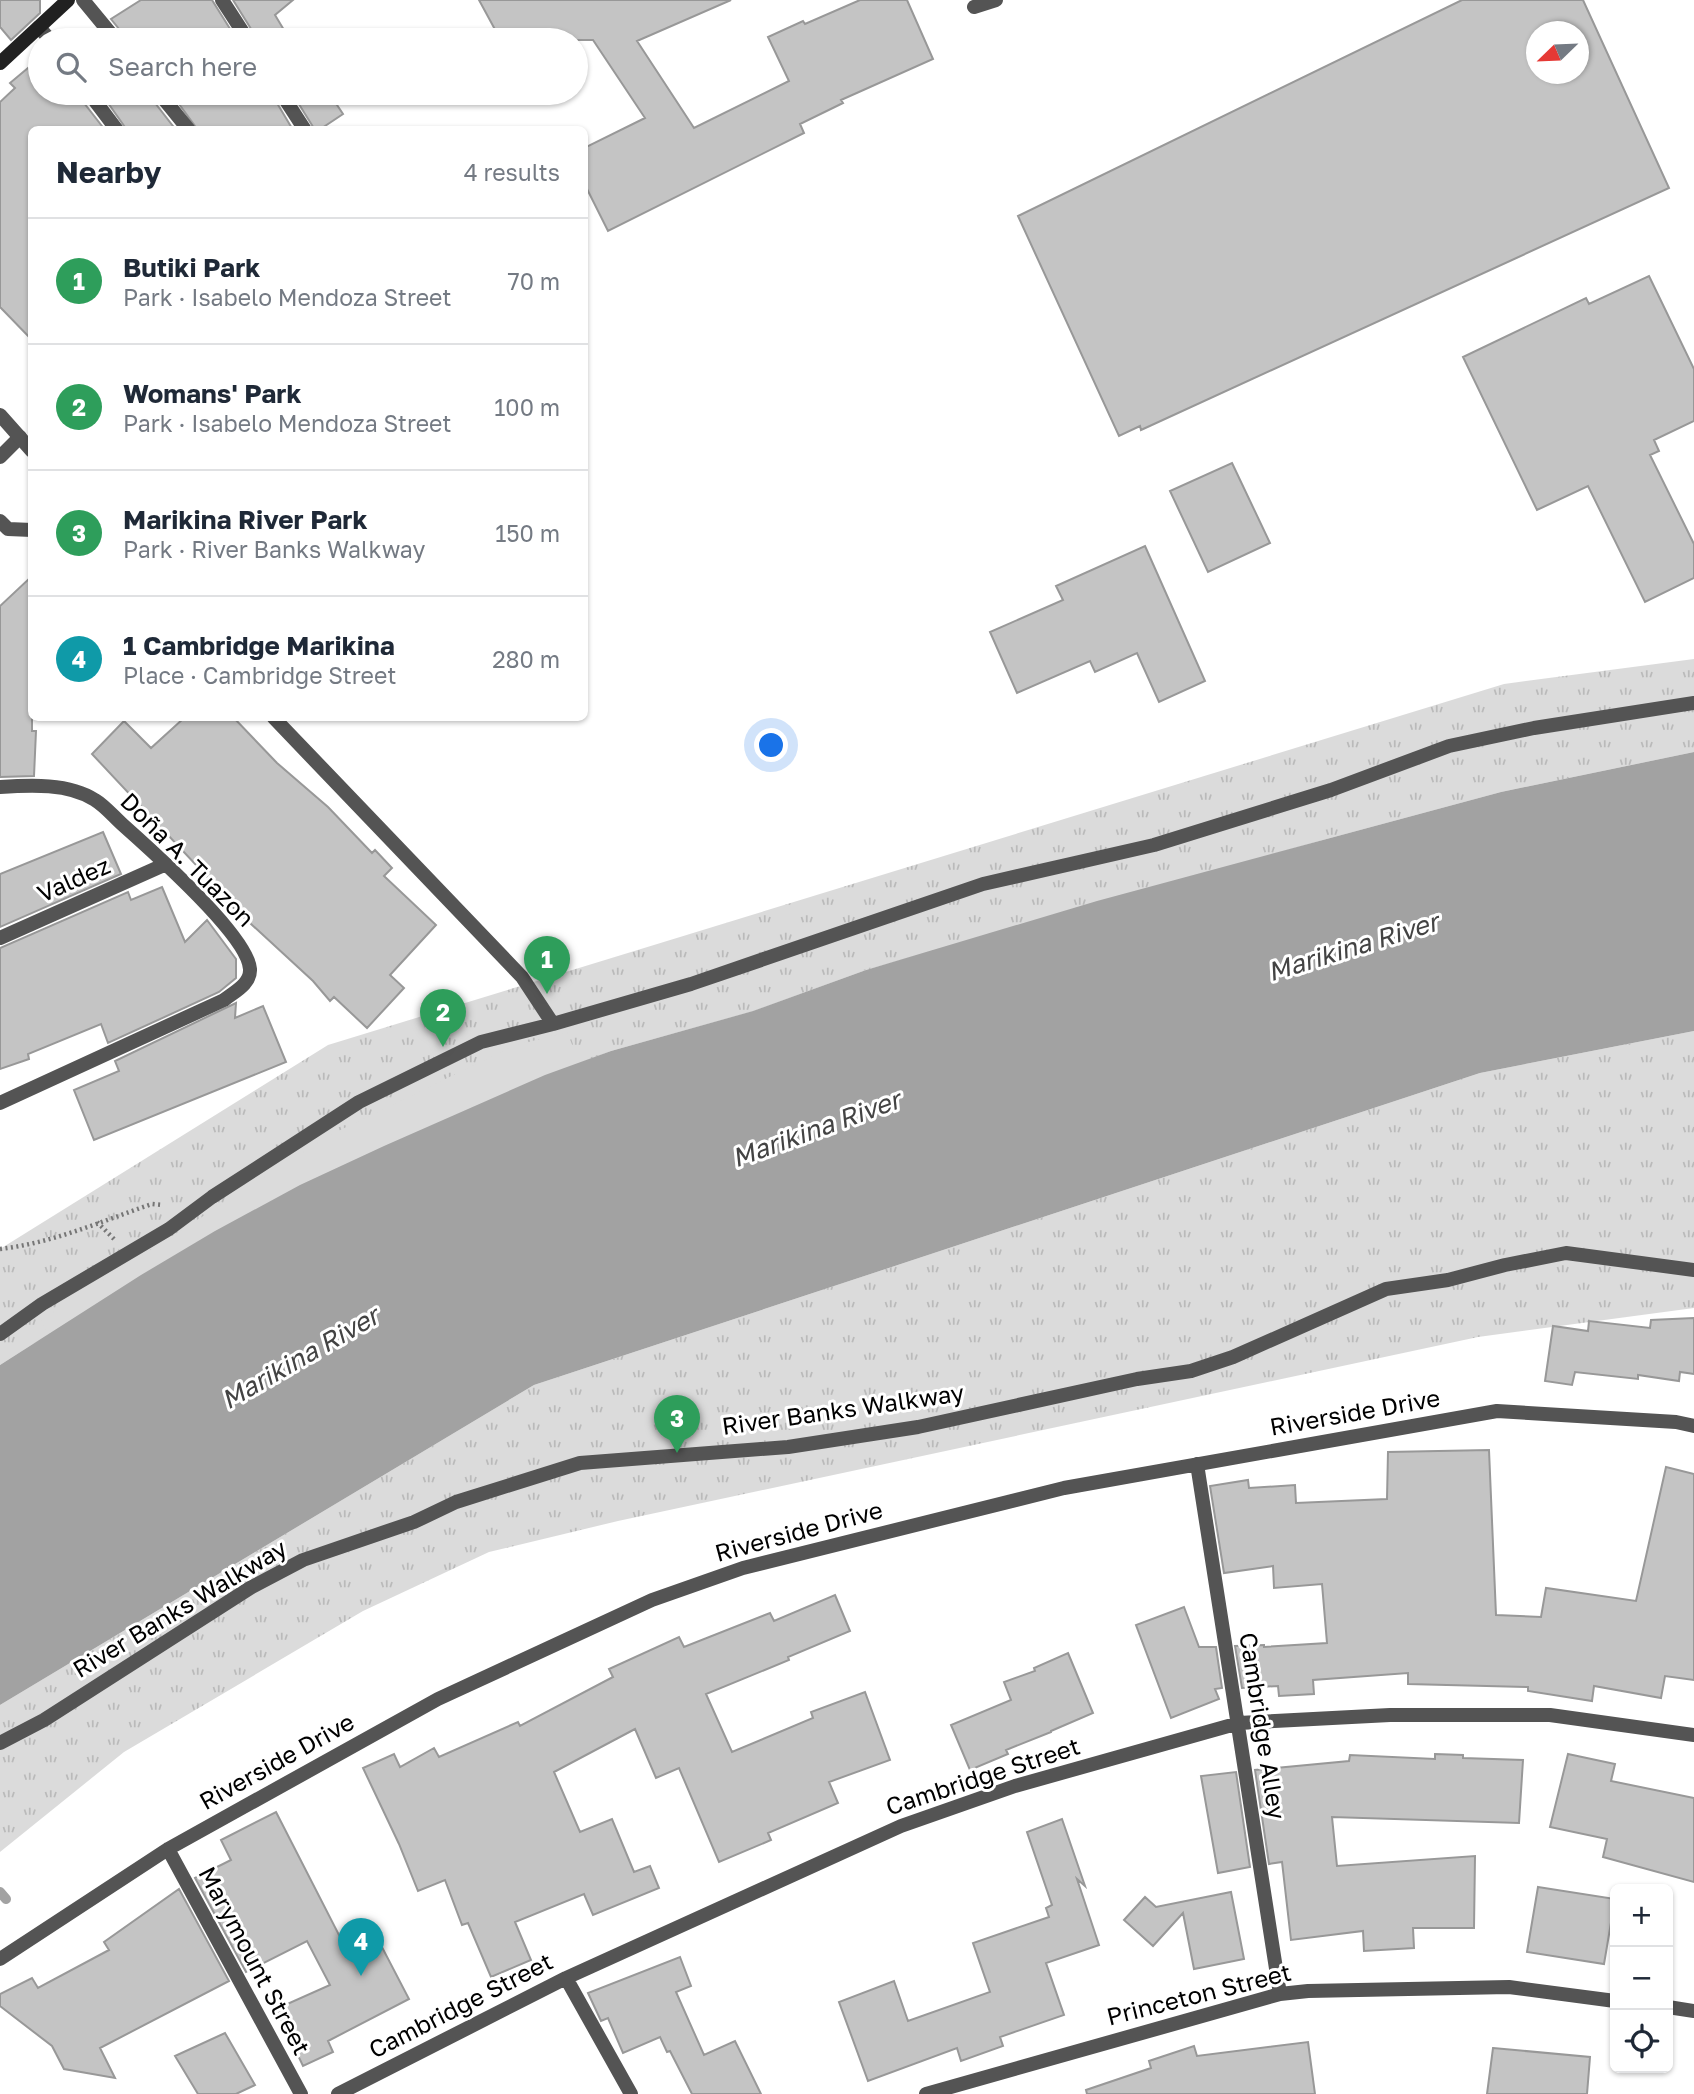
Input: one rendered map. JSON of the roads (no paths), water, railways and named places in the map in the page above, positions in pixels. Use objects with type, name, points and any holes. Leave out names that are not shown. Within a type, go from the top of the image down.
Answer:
[{"type":"street","points":[[39,27],[68,0]]},
{"type":"street","points":[[83,0],[106,28]]},
{"type":"street","points":[[222,0],[240,28]]},
{"type":"street","points":[[974,7],[996,0]]},
{"type":"street","points":[[0,63],[28,37]]},
{"type":"street","points":[[98,105],[114,126]]},
{"type":"street","points":[[169,105],[186,126]]},
{"type":"street","points":[[289,105],[302,126]]},
{"type":"street","points":[[0,415],[28,447]]},
{"type":"street","points":[[0,457],[20,438]]},
{"type":"street","points":[[0,521],[8,529],[28,530]]},
{"type":"street","points":[[0,1334],[42,1304],[169,1229],[195,1209],[359,1102],[481,1042],[691,984],[983,884],[1154,845],[1331,790],[1448,746],[1694,703]]},
{"type":"street","points":[[277,721],[522,977],[553,1024]]},
{"type":"street","name":"Doña A. Tuazon","points":[[0,787],[64,788],[94,799],[166,864],[230,932],[249,961],[251,972],[248,980],[224,1000],[0,1103]]},
{"type":"street","name":"Valdez","points":[[0,938],[166,864]]},
{"type":"street","name":"River Banks Walkway","points":[[0,1743],[44,1720],[250,1588],[303,1560],[414,1522],[456,1502],[580,1463],[788,1447],[918,1427],[1191,1371],[1233,1357],[1386,1289],[1448,1280],[1566,1253],[1694,1270]]},
{"type":"street","name":"Riverside Drive","points":[[0,1959],[168,1849],[438,1699],[652,1600],[743,1568],[1064,1488],[1497,1411],[1676,1422],[1694,1426]]},
{"type":"street","name":"Cambridge Alley","points":[[1197,1464],[1280,1994]]},
{"type":"street","name":"Cambridge Street","points":[[338,2094],[566,1978],[901,1826],[1014,1786],[1239,1723],[1390,1715],[1550,1716],[1694,1735]]},
{"type":"street","name":"Marymount Street","points":[[168,1849],[301,2094]]},
{"type":"street","points":[[566,1978],[631,2094]]},
{"type":"street","name":"Princeton Street","points":[[926,2094],[1280,1994],[1308,1991],[1509,1987],[1610,2000]]},
{"type":"street","points":[[1673,2008],[1694,2011]]},
{"type":"water","name":"Marikina River","points":[[1694,752],[1694,1031],[1480,1073],[534,1385],[0,1705],[0,1365],[215,1231],[300,1185],[384,1146],[545,1075],[611,1051],[753,1011],[866,970],[1097,901],[1501,792]]},
{"type":"waterway","points":[[0,1892],[6,1899]]},
{"type":"place","name":"Butiki Park","points":[[547,994]]},
{"type":"place","name":"Womans' Park","points":[[443,1047]]},
{"type":"place","name":"Marikina River Park","points":[[677,1453]]},
{"type":"place","name":"1 Cambridge Marikina","points":[[361,1976]]}]
